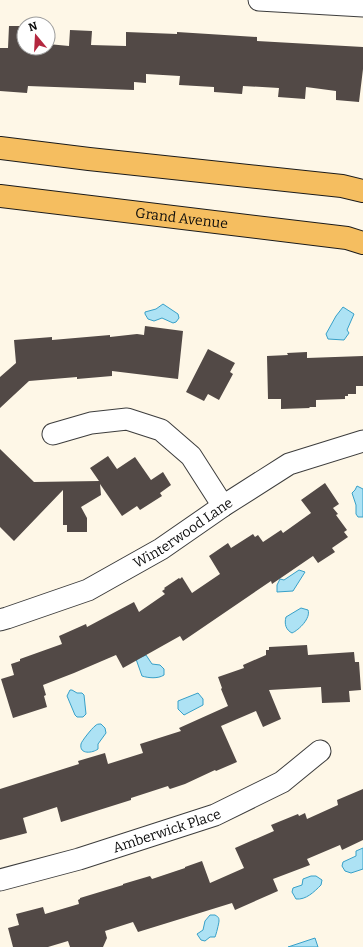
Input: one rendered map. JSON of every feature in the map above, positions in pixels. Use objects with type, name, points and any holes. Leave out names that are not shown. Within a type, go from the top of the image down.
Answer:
[{"type":"main road","points":[[0,148],[97,160],[342,186],[363,191]]},
{"type":"main road","name":"Grand Avenue","points":[[0,196],[347,238],[363,242]]},
{"type":"street","points":[[259,0],[363,6]]},
{"type":"street","points":[[53,434],[91,423],[127,420],[161,430],[191,456],[223,506]]},
{"type":"street","name":"Winterwood Lane","points":[[0,620],[88,590],[161,549],[223,506],[289,464],[363,441]]},
{"type":"street","name":"Amberwick Place","points":[[0,880],[79,859],[215,815],[282,782],[320,751]]},
{"type":"water","points":[[163,304],[178,314],[179,318],[176,322],[173,323],[162,318],[154,321],[148,319],[145,312],[156,309]]},
{"type":"water","points":[[343,307],[354,314],[347,330],[349,333],[344,340],[328,339],[326,334]]},
{"type":"water","points":[[357,486],[363,489],[363,517],[358,517],[356,514],[356,505],[352,493]]},
{"type":"water","points":[[299,570],[305,572],[293,591],[277,592],[277,585],[280,579],[284,580]]},
{"type":"water","points":[[301,608],[308,610],[308,617],[301,627],[292,633],[286,626],[286,617]]},
{"type":"water","points":[[146,655],[152,664],[160,665],[164,669],[164,675],[153,678],[142,676],[136,659]]},
{"type":"water","points":[[70,690],[77,693],[82,693],[84,695],[86,714],[83,717],[77,717],[75,715],[67,696]]},
{"type":"water","points":[[198,693],[203,699],[203,705],[184,715],[178,709],[178,701]]},
{"type":"water","points":[[97,724],[101,724],[105,728],[106,733],[98,744],[98,749],[90,752],[82,750],[81,744],[89,732]]},
{"type":"water","points":[[363,848],[363,869],[351,873],[345,871],[342,866],[343,862],[356,856],[356,851]]},
{"type":"water","points":[[316,876],[322,880],[321,885],[313,893],[306,897],[296,899],[292,892],[293,888],[302,885],[303,879]]},
{"type":"water","points":[[210,915],[215,915],[219,919],[215,937],[210,937],[205,941],[201,940],[197,934],[203,930],[205,921]]},
{"type":"water","points":[[315,938],[318,947],[288,947]]},
{"type":"building","points":[[9,26],[16,26],[16,56],[56,56],[56,45],[69,46],[70,30],[92,31],[91,45],[126,46],[126,32],[177,34],[177,32],[257,37],[257,41],[363,47],[363,69],[359,102],[336,100],[336,91],[306,87],[305,99],[278,97],[279,88],[243,86],[242,94],[214,92],[214,87],[179,85],[180,76],[146,74],[146,83],[134,82],[134,90],[28,86],[27,93],[0,91],[0,48],[8,48]]},
{"type":"building","points":[[145,326],[183,331],[178,379],[112,371],[112,376],[29,381],[0,408],[0,377],[16,363],[14,340],[52,337],[52,340],[110,335],[110,337],[137,334],[144,335]]},
{"type":"building","points":[[208,349],[235,363],[230,372],[233,374],[219,400],[208,394],[204,401],[186,392]]},
{"type":"building","points":[[307,352],[307,358],[363,356],[363,386],[356,386],[356,394],[348,394],[348,396],[345,396],[345,399],[316,400],[316,407],[309,407],[310,408],[281,409],[281,399],[268,399],[267,356]]},
{"type":"building","points":[[0,449],[34,482],[99,481],[90,468],[108,456],[117,469],[135,457],[151,480],[163,472],[171,485],[160,493],[162,496],[140,510],[137,506],[122,516],[100,484],[101,495],[81,507],[87,518],[87,532],[67,532],[67,525],[63,525],[63,490],[14,541],[0,527]]},
{"type":"building","points":[[325,483],[339,504],[333,508],[338,514],[336,515],[347,530],[344,532],[348,537],[332,548],[335,552],[318,563],[313,556],[272,584],[271,581],[183,641],[180,636],[123,668],[116,655],[43,685],[47,707],[13,718],[1,679],[14,675],[11,664],[20,661],[20,659],[62,644],[59,636],[86,624],[87,627],[134,602],[139,612],[165,594],[162,591],[165,589],[164,588],[179,578],[180,579],[182,577],[192,593],[220,574],[209,556],[228,543],[231,548],[253,534],[255,537],[258,535],[263,542],[281,530],[283,533],[311,513],[301,500]]},
{"type":"building","points":[[307,645],[308,655],[354,652],[355,662],[359,662],[361,690],[349,691],[350,702],[322,703],[321,687],[269,690],[281,719],[263,727],[256,711],[221,726],[237,762],[216,771],[215,770],[185,784],[170,789],[168,786],[131,798],[131,800],[61,822],[57,807],[23,818],[27,833],[0,840],[0,789],[79,764],[78,761],[105,753],[108,764],[143,753],[140,744],[181,731],[179,728],[228,706],[218,677],[244,668],[243,665],[266,655],[266,650],[269,650],[269,647]]},
{"type":"building","points":[[363,789],[363,840],[342,850],[340,845],[307,859],[310,865],[273,879],[278,891],[235,910],[232,903],[138,932],[133,922],[105,931],[107,938],[103,947],[70,947],[68,941],[48,947],[13,947],[8,928],[19,925],[16,914],[43,907],[45,914],[79,904],[78,900],[80,898],[150,876],[152,879],[202,861],[210,883],[244,868],[235,848],[274,831],[271,825],[298,814],[299,816],[305,813],[307,819],[338,805],[337,800]]}]
